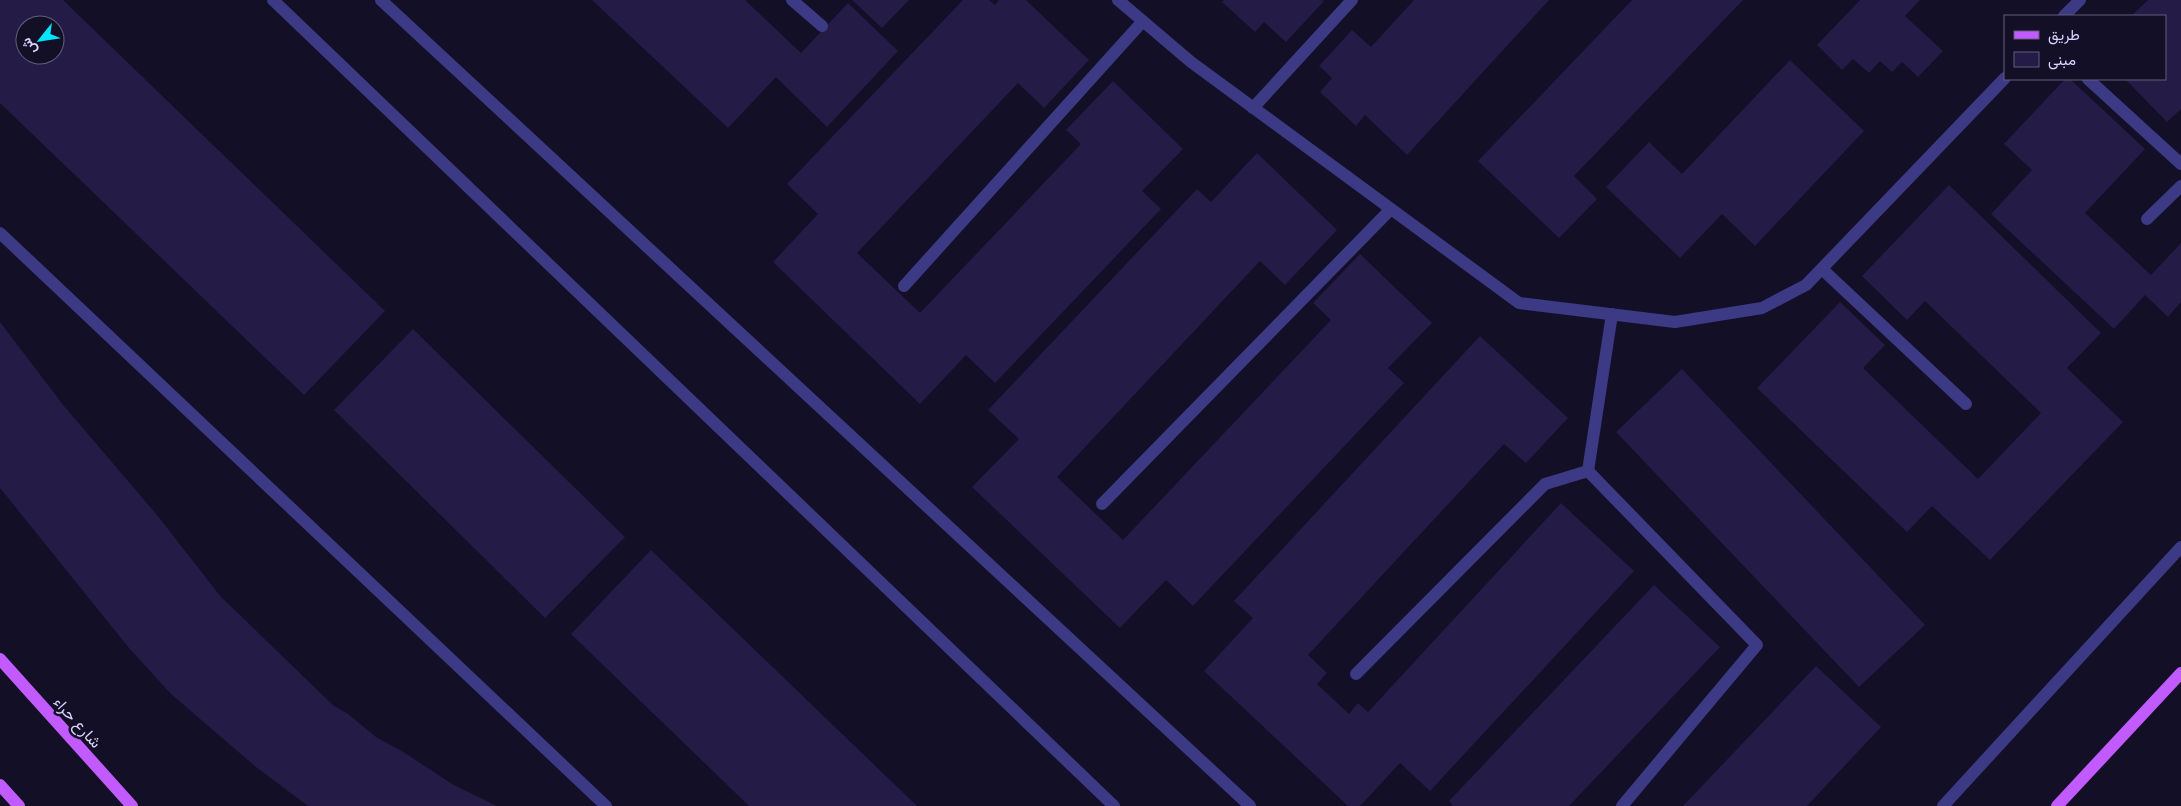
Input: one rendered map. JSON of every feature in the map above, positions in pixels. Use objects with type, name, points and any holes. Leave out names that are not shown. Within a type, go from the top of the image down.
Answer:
[{"type":"main road","name":"شارع حراء","points":[[0,659],[132,806]]},
{"type":"main road","points":[[2057,806],[2181,674]]},
{"type":"main road","points":[[0,785],[19,806]]},
{"type":"street","points":[[272,0],[1114,806]]},
{"type":"street","points":[[381,0],[1250,806]]},
{"type":"street","points":[[792,0],[822,26]]},
{"type":"street","points":[[1118,0],[1191,62],[1518,303],[1675,322],[1762,308],[1806,285],[2004,79]]},
{"type":"street","points":[[1253,108],[1352,0]]},
{"type":"street","points":[[2065,15],[2080,0]]},
{"type":"street","points":[[904,286],[1143,21]]},
{"type":"street","points":[[2089,80],[2181,164]]},
{"type":"street","points":[[2147,219],[2181,186]]},
{"type":"street","points":[[1102,504],[1391,209]]},
{"type":"street","points":[[0,233],[606,806]]},
{"type":"street","points":[[1822,269],[1966,404]]},
{"type":"street","points":[[1588,471],[1612,314]]},
{"type":"street","points":[[1356,674],[1545,484],[1588,471]]},
{"type":"street","points":[[1588,471],[1757,645],[1622,806]]},
{"type":"street","points":[[1943,806],[2181,547]]},
{"type":"building","points":[[0,0],[63,0],[385,311],[304,395],[0,103]]},
{"type":"building","points":[[592,0],[745,0],[801,53],[848,3],[898,51],[827,127],[776,77],[728,128]]},
{"type":"building","points":[[852,0],[909,0],[882,28]]},
{"type":"building","points":[[963,0],[989,0],[995,5],[999,0],[1026,0],[1089,60],[1044,108],[1018,83],[857,253],[920,313],[1081,144],[1066,130],[1113,81],[1183,149],[1142,191],[1161,209],[995,383],[966,355],[920,404],[773,262],[818,214],[787,184]]},
{"type":"building","points":[[1224,0],[1324,1],[1286,42],[1264,22],[1255,32],[1222,2]]},
{"type":"building","points":[[1414,0],[1549,0],[1407,155],[1365,115],[1356,126],[1320,92],[1332,78],[1319,66],[1352,30],[1371,47]]},
{"type":"building","points":[[1632,0],[1743,0],[1574,176],[1597,199],[1559,238],[1478,161]]},
{"type":"building","points":[[1860,0],[1920,0],[1905,16],[1943,51],[1918,77],[1902,62],[1892,72],[1880,61],[1869,73],[1853,59],[1842,70],[1817,45]]},
{"type":"building","points":[[2148,0],[2181,0],[2181,109],[2167,122],[2126,80],[2166,80],[2166,15],[2132,15]]},
{"type":"building","points":[[1790,60],[1864,131],[1755,246],[1722,214],[1680,258],[1606,187],[1649,142],[1682,174]]},
{"type":"building","points":[[2064,80],[2071,80],[2145,149],[2085,213],[2151,275],[2181,243],[2181,302],[2168,317],[2145,295],[2114,329],[1991,214],[2032,170],[2004,144]]},
{"type":"building","points":[[1257,153],[1337,230],[1285,285],[1260,261],[1057,477],[1123,540],[1331,320],[1313,303],[1360,254],[1432,323],[1388,368],[1404,383],[1193,606],[1166,580],[1120,628],[972,487],[1019,439],[988,410],[1197,189],[1211,202]]},
{"type":"building","points":[[1949,185],[2101,333],[2067,368],[2123,422],[1990,560],[1932,506],[1907,532],[1757,388],[1840,302],[1885,345],[1863,368],[1978,479],[2041,413],[1925,301],[1907,320],[1862,276]]},
{"type":"building","points":[[0,322],[64,406],[157,515],[221,597],[334,706],[348,714],[376,737],[405,753],[452,784],[497,806],[308,806],[256,767],[171,694],[129,648],[0,488]]},
{"type":"building","points":[[413,329],[625,537],[545,618],[334,410]]},
{"type":"building","points":[[1480,336],[1568,418],[1526,463],[1504,444],[1308,655],[1327,673],[1317,684],[1349,714],[1358,703],[1368,712],[1561,503],[1634,571],[1430,791],[1400,763],[1360,806],[1348,806],[1204,671],[1253,618],[1234,601]]},
{"type":"building","points":[[1682,369],[1925,625],[1859,687],[1616,432]]},
{"type":"building","points":[[651,550],[917,806],[749,806],[571,634]]},
{"type":"building","points":[[1654,585],[1720,647],[1569,806],[1453,806],[1449,801]]},
{"type":"building","points":[[1816,666],[1881,727],[1807,806],[1683,806]]}]
